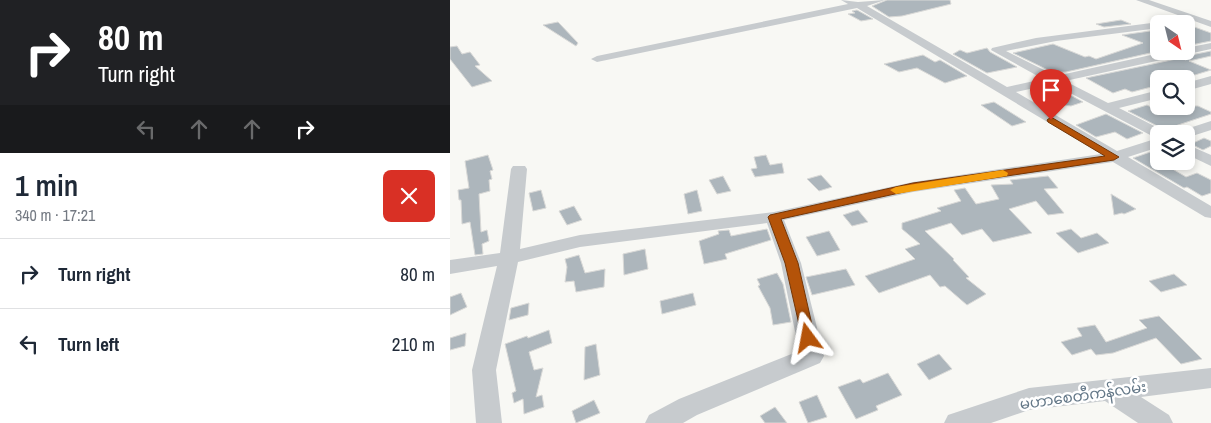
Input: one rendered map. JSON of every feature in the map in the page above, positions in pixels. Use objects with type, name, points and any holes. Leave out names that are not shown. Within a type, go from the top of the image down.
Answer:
[{"type":"street","points":[[597,59],[850,3],[881,0]]},
{"type":"street","points":[[1140,0],[1184,15]]},
{"type":"street","points":[[1156,5],[1180,1]]},
{"type":"street","points":[[850,3],[863,7],[1211,213]]},
{"type":"street","points":[[1195,19],[1211,16]]},
{"type":"street","points":[[1195,19],[1211,24]]},
{"type":"street","points":[[1150,26],[1042,39],[996,50],[1056,79],[1150,129]]},
{"type":"street","points":[[1195,49],[1211,46]]},
{"type":"street","points":[[1004,92],[1150,59]]},
{"type":"street","points":[[1195,84],[1211,80]]},
{"type":"street","points":[[1107,106],[1150,96]]},
{"type":"street","points":[[1195,131],[1211,125]]},
{"type":"street","points":[[450,267],[509,258],[580,241],[774,217],[913,187],[1114,157],[1150,145]]},
{"type":"street","points":[[1195,153],[1211,161]]},
{"type":"street","points":[[489,423],[484,370],[509,258],[519,169]]},
{"type":"street","points":[[658,423],[688,407],[812,356],[791,263],[774,217]]},
{"type":"street","name":"မဟာစေတီကန်လမ်း","points":[[957,423],[1030,399],[1211,378]]},
{"type":"street","points":[[1109,390],[1160,423]]},
{"type":"building","points":[[887,0],[950,0],[951,4],[902,16],[889,17],[872,6]]},
{"type":"building","points":[[857,10],[873,19],[861,21],[848,14],[855,13],[852,11]]},
{"type":"building","points":[[1121,20],[1131,24],[1104,27],[1096,24]]},
{"type":"building","points":[[558,22],[578,43],[576,46],[543,25]]},
{"type":"building","points":[[1195,27],[1211,33],[1211,41],[1195,44]]},
{"type":"building","points":[[1150,31],[1150,53],[1066,72],[1052,72],[1013,53],[1053,44],[1085,57],[1089,56],[1096,59],[1143,43],[1122,35]]},
{"type":"building","points":[[457,46],[462,54],[470,52],[480,65],[475,66],[492,81],[472,87],[450,59],[450,47]]},
{"type":"building","points":[[987,48],[990,52],[1017,67],[987,73],[953,54],[960,50],[967,53]]},
{"type":"building","points":[[1211,51],[1211,56],[1195,60],[1195,54]]},
{"type":"building","points":[[923,55],[935,62],[940,60],[967,76],[945,83],[917,68],[899,72],[884,64]]},
{"type":"building","points":[[1172,60],[1193,60],[1189,61],[1211,70],[1195,75],[1195,70],[1150,70],[1150,87],[1132,92],[1125,89],[1113,93],[1086,78]]},
{"type":"building","points":[[1065,92],[1083,102],[1071,106],[1064,105],[1053,98]]},
{"type":"building","points":[[994,102],[1026,122],[1012,126],[981,105]]},
{"type":"building","points":[[1147,105],[1150,106],[1150,115],[1195,115],[1195,106],[1198,106],[1211,112],[1211,114],[1178,125],[1155,125],[1128,111]]},
{"type":"building","points":[[1106,114],[1143,133],[1127,139],[1115,132],[1096,137],[1076,125]]},
{"type":"building","points":[[1204,138],[1211,141],[1211,146],[1203,150],[1195,146],[1195,142]]},
{"type":"building","points":[[1150,152],[1150,168],[1133,158]]},
{"type":"building","points":[[488,155],[493,170],[490,171],[492,179],[489,180],[490,191],[479,194],[481,232],[487,230],[489,241],[482,244],[483,254],[475,255],[470,222],[462,224],[461,200],[459,200],[458,190],[469,188],[465,161]]},
{"type":"building","points":[[766,155],[770,165],[782,163],[784,173],[755,177],[751,169],[757,168],[754,157]]},
{"type":"building","points":[[1153,170],[1174,170],[1186,177],[1197,173],[1211,180],[1211,193],[1202,196],[1187,187],[1184,188]]},
{"type":"building","points":[[821,175],[832,187],[819,191],[807,179]]},
{"type":"building","points":[[723,176],[731,191],[717,194],[709,180]]},
{"type":"building","points":[[1048,176],[1058,188],[1044,189],[1064,213],[1048,215],[1036,201],[1009,209],[1032,233],[993,242],[982,229],[962,235],[951,223],[925,231],[954,259],[969,277],[966,278],[986,294],[967,305],[945,286],[940,287],[930,275],[879,293],[865,276],[915,259],[905,249],[920,244],[902,229],[902,223],[941,211],[937,208],[961,201],[954,190],[965,188],[976,204],[999,199],[991,185],[1013,184],[1010,180]]},
{"type":"building","points":[[541,190],[546,208],[533,211],[529,193]]},
{"type":"building","points":[[697,190],[702,211],[688,214],[684,194]]},
{"type":"building","points":[[1111,194],[1136,209],[1124,214],[1114,215]]},
{"type":"building","points":[[574,206],[582,220],[567,225],[559,211]]},
{"type":"building","points":[[858,210],[868,222],[852,226],[843,215]]},
{"type":"building","points":[[767,229],[771,240],[725,254],[727,259],[704,264],[699,241],[719,234],[718,231],[729,230],[731,236]]},
{"type":"building","points":[[1071,229],[1081,238],[1097,233],[1109,243],[1078,253],[1056,233]]},
{"type":"building","points":[[829,231],[840,250],[817,256],[806,237]]},
{"type":"building","points":[[645,249],[648,269],[624,275],[623,254]]},
{"type":"building","points":[[579,255],[585,273],[605,269],[604,287],[576,292],[574,281],[565,282],[567,267],[565,259]]},
{"type":"building","points":[[846,269],[855,285],[812,295],[806,277]]},
{"type":"building","points":[[777,273],[783,284],[791,322],[773,325],[770,308],[758,286],[760,285],[757,279]]},
{"type":"building","points":[[1174,274],[1187,285],[1161,292],[1149,281]]},
{"type":"building","points":[[461,293],[467,307],[450,315],[450,297]]},
{"type":"building","points":[[693,293],[696,305],[662,314],[660,301]]},
{"type":"building","points":[[529,303],[528,315],[509,320],[511,308]]},
{"type":"building","points":[[1159,316],[1202,359],[1181,364],[1156,338],[1113,353],[1096,355],[1091,349],[1072,355],[1061,342],[1082,336],[1077,328],[1095,325],[1106,342],[1147,328],[1139,320]]},
{"type":"building","points":[[549,330],[552,343],[529,352],[534,370],[543,368],[536,397],[542,395],[544,407],[524,414],[523,399],[514,403],[512,393],[516,391],[505,344]]},
{"type":"building","points":[[466,333],[465,346],[450,350],[450,338]]},
{"type":"building","points":[[596,344],[600,375],[584,380],[585,347]]},
{"type":"building","points":[[939,354],[952,369],[929,380],[917,364]]},
{"type":"building","points":[[888,373],[902,395],[876,406],[878,410],[856,419],[838,387],[860,379],[863,383]]},
{"type":"building","points":[[817,395],[827,417],[808,423],[799,402]]},
{"type":"building","points":[[594,400],[600,413],[576,423],[572,411]]},
{"type":"building","points":[[775,407],[787,423],[765,423],[760,416]]},
{"type":"slow traffic","points":[[896,190],[1003,173]]},
{"type":"route","points":[[808,338],[791,263],[774,217],[913,187],[1114,157],[1051,120]]}]
